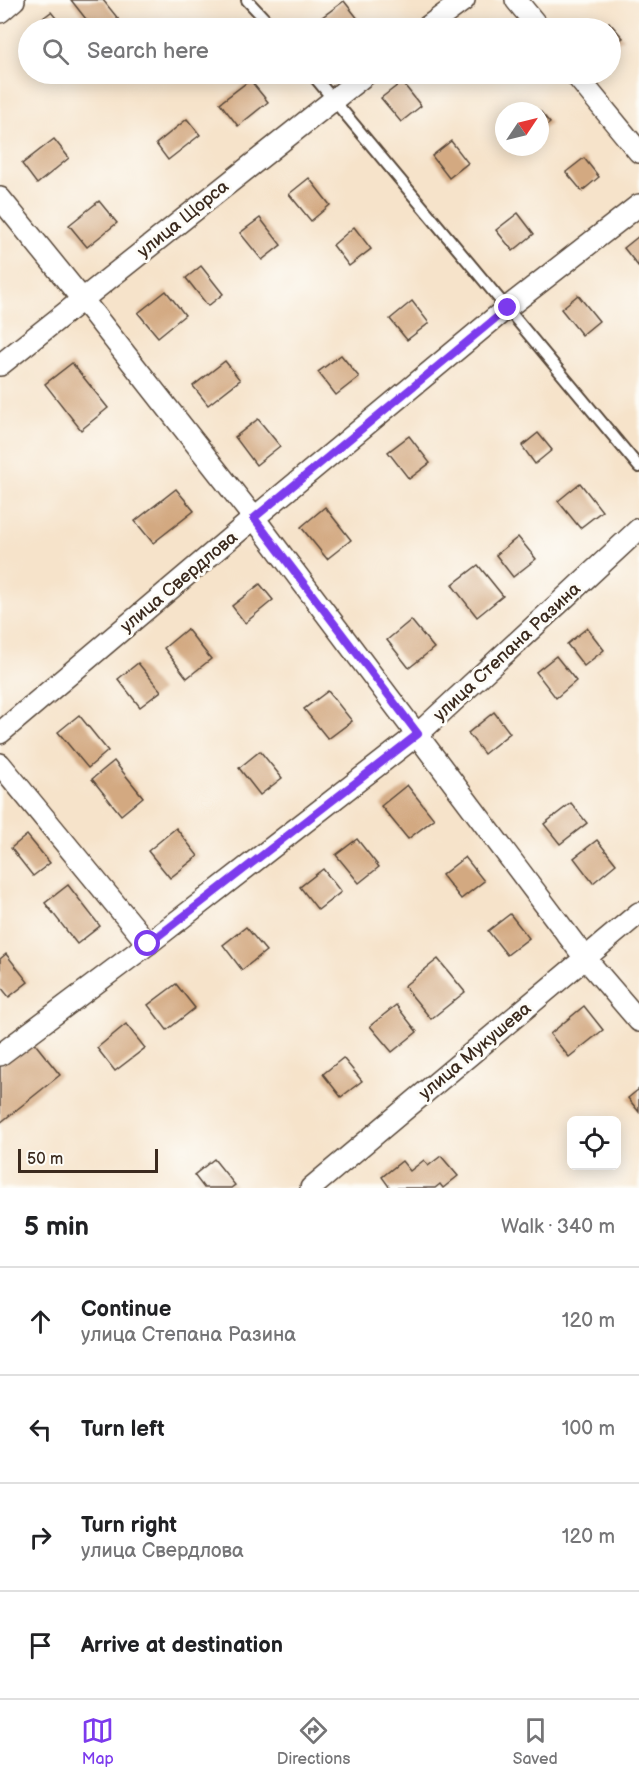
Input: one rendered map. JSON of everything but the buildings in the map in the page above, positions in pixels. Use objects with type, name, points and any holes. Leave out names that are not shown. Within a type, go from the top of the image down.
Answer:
[{"type":"street","points":[[0,12],[14,0]]},
{"type":"street","points":[[440,18],[464,0]]},
{"type":"street","points":[[516,0],[531,18]]},
{"type":"street","name":"улица Щорса","points":[[0,364],[353,84]]},
{"type":"street","points":[[583,84],[639,152]]},
{"type":"street","points":[[0,198],[254,518],[585,958],[639,1022]]},
{"type":"street","name":"улица Свердлова","points":[[0,733],[254,518],[508,308],[639,206]]},
{"type":"street","name":"улица Степана Разина","points":[[0,1055],[148,944],[418,734],[639,529]]},
{"type":"street","points":[[0,764],[148,944]]},
{"type":"street","name":"улица Мукушева","points":[[311,1188],[639,913]]},
{"type":"lane","points":[[248,0],[264,18]]},
{"type":"lane","points":[[321,84],[639,467]]},
{"type":"route","points":[[148,944],[418,734],[254,518],[508,308]]}]
